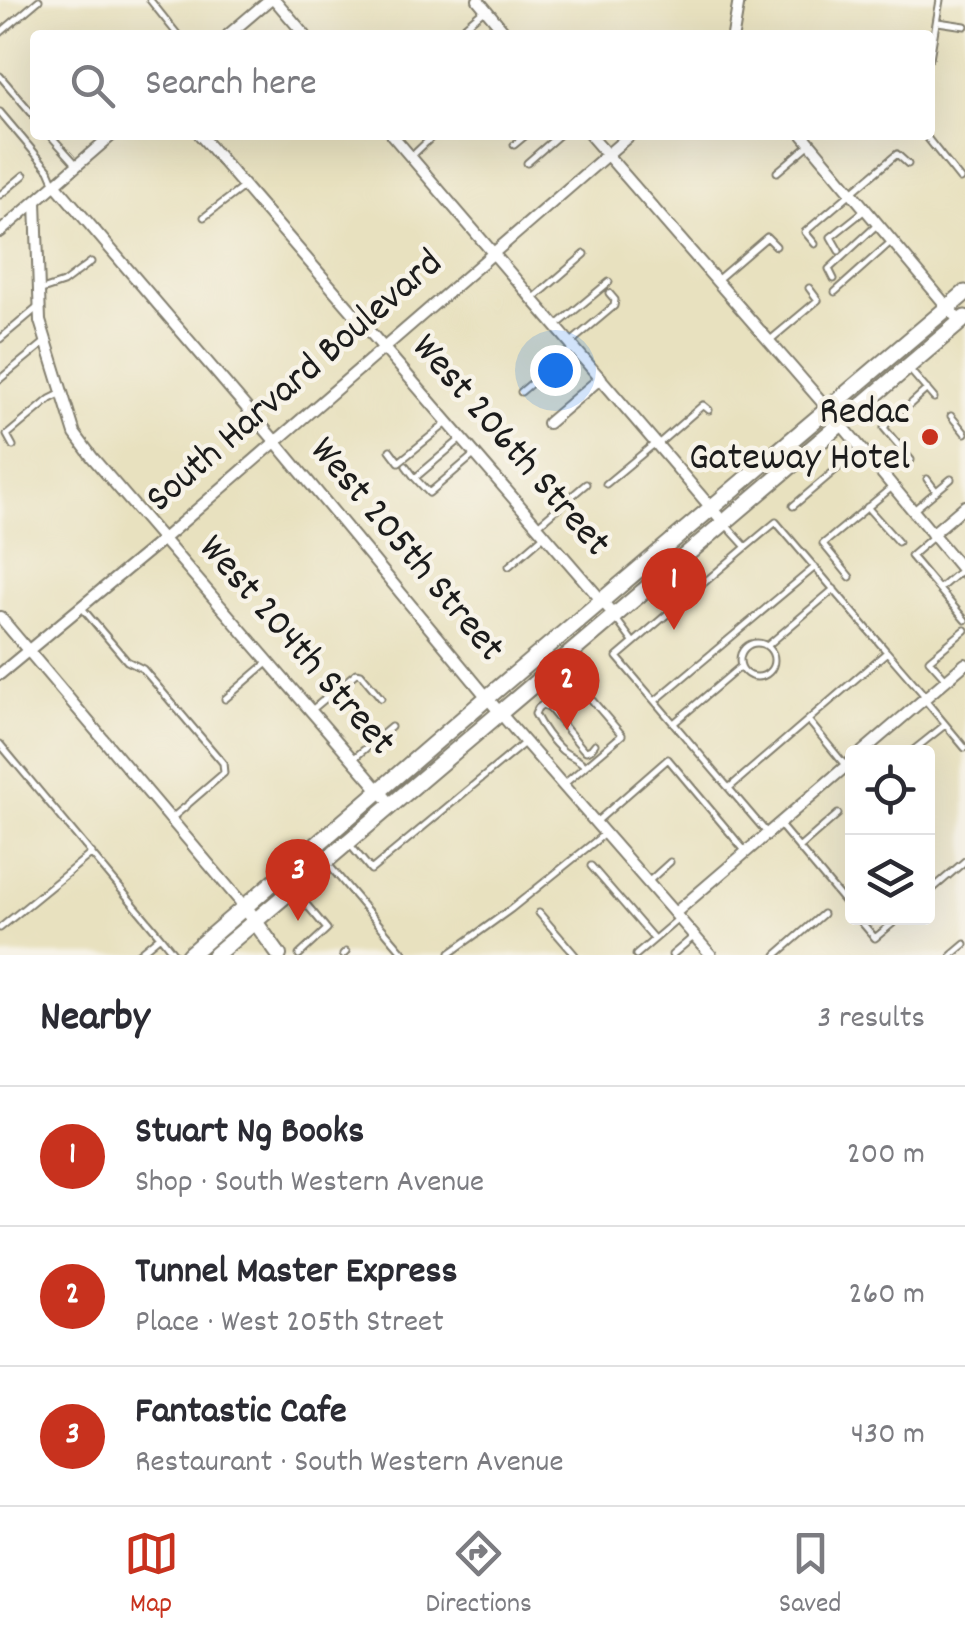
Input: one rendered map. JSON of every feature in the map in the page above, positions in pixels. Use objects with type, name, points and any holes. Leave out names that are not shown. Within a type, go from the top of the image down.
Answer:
[{"type":"main road","points":[[188,955],[965,294]]},
{"type":"main road","points":[[215,955],[962,320]]},
{"type":"main road","points":[[244,906],[279,955]]},
{"type":"street","points":[[234,30],[272,0],[301,30]]},
{"type":"street","points":[[734,30],[739,0]]},
{"type":"street","points":[[482,4],[503,30]]},
{"type":"street","points":[[2,225],[106,140]]},
{"type":"street","name":"West 206th Street","points":[[204,140],[615,616]]},
{"type":"street","points":[[398,140],[725,524]]},
{"type":"street","points":[[594,140],[964,571]]},
{"type":"street","name":"South Harvard Boulevard","points":[[0,674],[624,140]]},
{"type":"street","points":[[807,140],[962,320]]},
{"type":"street","name":"West 205th Street","points":[[54,184],[275,441],[500,713],[711,955]]},
{"type":"street","name":"West 204th Street","points":[[36,201],[40,321],[75,434],[392,805]]},
{"type":"street","points":[[548,423],[600,378]]},
{"type":"street","points":[[933,535],[965,506]]},
{"type":"street","points":[[0,617],[244,906]]},
{"type":"street","points":[[870,745],[965,664]]},
{"type":"street","points":[[677,916],[845,767]]},
{"type":"lane","points":[[0,34],[39,0]]},
{"type":"lane","points":[[150,0],[174,30]]},
{"type":"lane","points":[[935,36],[940,0]]},
{"type":"lane","points":[[459,30],[482,4]]},
{"type":"lane","points":[[938,22],[965,26]]},
{"type":"lane","points":[[0,76],[30,111]]},
{"type":"lane","points":[[0,112],[49,170],[54,184]]},
{"type":"lane","points":[[54,140],[76,165]]},
{"type":"lane","points":[[410,157],[429,140]]},
{"type":"lane","points":[[514,146],[521,140]]},
{"type":"lane","points":[[527,163],[552,140]]},
{"type":"lane","points":[[777,172],[805,140]]},
{"type":"lane","points":[[929,140],[960,178]]},
{"type":"lane","points":[[815,244],[805,232],[897,154],[908,164]]},
{"type":"lane","points":[[0,195],[24,175]]},
{"type":"lane","points":[[204,217],[244,186]]},
{"type":"lane","points":[[839,251],[831,237],[865,210]]},
{"type":"lane","points":[[834,279],[829,269],[878,224]]},
{"type":"lane","points":[[716,280],[767,237],[776,246]]},
{"type":"lane","points":[[835,292],[892,242]]},
{"type":"lane","points":[[532,299],[585,254]]},
{"type":"lane","points":[[39,290],[63,284],[91,262]]},
{"type":"lane","points":[[556,326],[608,282]]},
{"type":"lane","points":[[769,341],[818,300],[809,288]]},
{"type":"lane","points":[[521,392],[614,306],[615,300],[609,293]]},
{"type":"lane","points":[[0,339],[39,306]]},
{"type":"lane","points":[[0,380],[46,342]]},
{"type":"lane","points":[[907,367],[934,398]]},
{"type":"lane","points":[[905,409],[927,390]]},
{"type":"lane","points":[[13,446],[7,435],[62,393]]},
{"type":"lane","points":[[606,484],[703,405],[710,410]]},
{"type":"lane","points":[[951,416],[965,432]]},
{"type":"lane","points":[[390,450],[399,462],[448,422]]},
{"type":"lane","points":[[886,425],[884,428],[911,460]]},
{"type":"lane","points":[[415,478],[462,438]]},
{"type":"lane","points":[[793,506],[861,448]]},
{"type":"lane","points":[[406,466],[429,493],[475,454]]},
{"type":"lane","points":[[913,511],[951,478]]},
{"type":"lane","points":[[927,479],[936,490]]},
{"type":"lane","points":[[537,526],[586,484]]},
{"type":"lane","points":[[850,578],[823,544],[893,486]]},
{"type":"lane","points":[[868,507],[898,542]]},
{"type":"lane","points":[[768,834],[617,657],[776,522],[965,748]]},
{"type":"lane","points":[[725,524],[746,547]]},
{"type":"lane","points":[[509,566],[545,535]]},
{"type":"lane","points":[[933,535],[911,556],[965,620]]},
{"type":"lane","points":[[655,701],[815,567]]},
{"type":"lane","points":[[938,589],[964,571]]},
{"type":"lane","points":[[767,646],[834,590]]},
{"type":"lane","points":[[80,606],[127,661],[143,669],[223,764],[224,773],[170,820]]},
{"type":"lane","points":[[615,616],[634,643]]},
{"type":"lane","points":[[946,680],[930,660],[965,630]]},
{"type":"lane","points":[[736,633],[747,645]]},
{"type":"lane","points":[[674,724],[740,666],[740,655],[747,645],[759,642],[767,646],[774,658],[764,676],[753,677],[740,666]]},
{"type":"lane","points":[[728,788],[887,652]]},
{"type":"lane","points":[[225,699],[269,660]]},
{"type":"lane","points":[[560,662],[622,735],[563,785]]},
{"type":"lane","points":[[312,711],[356,673],[381,698]]},
{"type":"lane","points":[[585,766],[565,753],[538,721],[538,708],[549,708],[582,750],[595,744]]},
{"type":"lane","points":[[808,720],[845,760]]},
{"type":"lane","points":[[920,745],[946,724]]},
{"type":"lane","points":[[353,759],[391,727]]},
{"type":"lane","points":[[348,843],[371,870],[526,742]]},
{"type":"lane","points":[[0,744],[174,955]]},
{"type":"lane","points":[[596,822],[668,759],[746,852]]},
{"type":"lane","points":[[799,848],[838,814]]},
{"type":"lane","points":[[780,824],[845,903]]},
{"type":"lane","points":[[450,952],[511,909],[605,833]]},
{"type":"lane","points":[[0,928],[92,853]]},
{"type":"lane","points":[[326,862],[405,955]]},
{"type":"lane","points":[[648,882],[670,862]]},
{"type":"lane","points":[[935,887],[965,862]]},
{"type":"lane","points":[[592,866],[654,940]]},
{"type":"lane","points":[[293,889],[327,930],[299,955]]},
{"type":"lane","points":[[539,913],[575,955]]},
{"type":"lane","points":[[776,955],[823,914]]},
{"type":"lane","points":[[636,955],[677,916]]},
{"type":"lane","points":[[864,925],[875,938],[891,925]]},
{"type":"lane","points":[[138,955],[160,936]]},
{"type":"lane","points":[[672,955],[694,936]]},
{"type":"lane","points":[[952,955],[965,944]]},
{"type":"place","name":"Redac Gateway Hotel","points":[[930,437]]},
{"type":"place","name":"Stuart Ng Books","points":[[674,630]]},
{"type":"place","name":"Tunnel Master Express","points":[[567,730]]},
{"type":"place","name":"Fantastic Cafe","points":[[298,921]]}]
